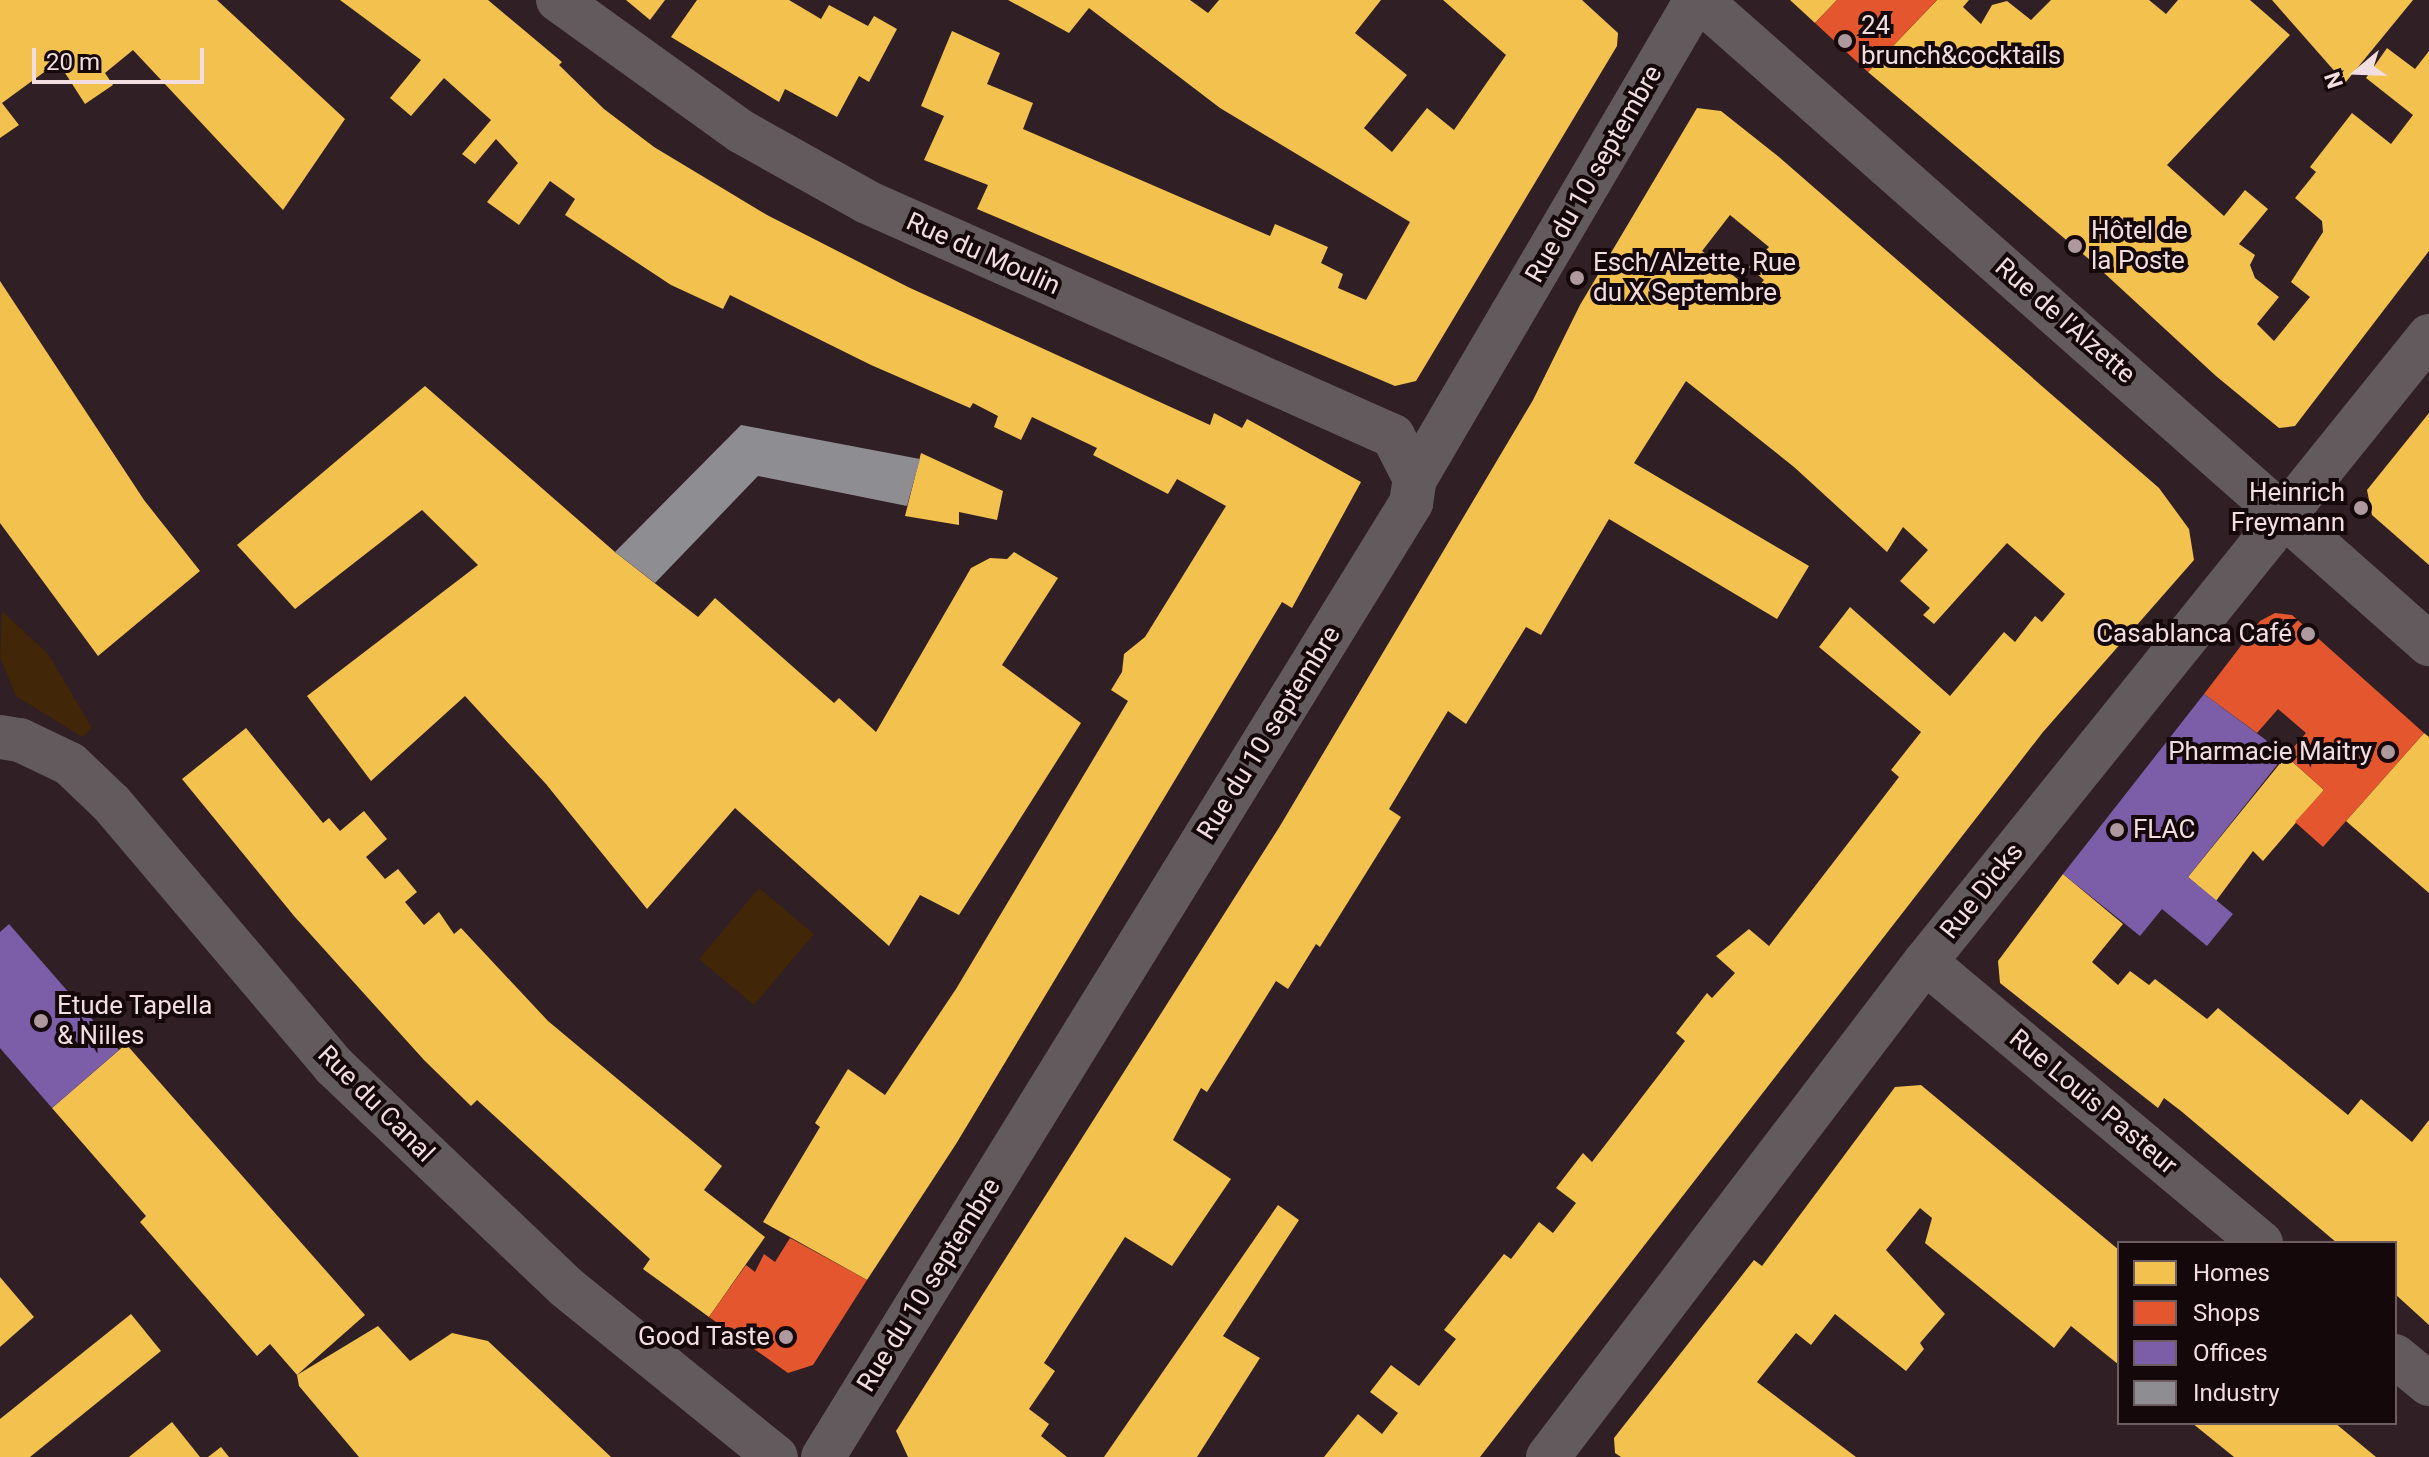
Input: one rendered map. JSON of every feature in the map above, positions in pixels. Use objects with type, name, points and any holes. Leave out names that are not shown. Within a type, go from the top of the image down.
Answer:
[{"type":"street","name":"Rue du Moulin","points":[[558,0],[742,132],[867,202],[1393,436],[1415,479]]},
{"type":"street","name":"Rue du 10 septembre","points":[[823,1457],[1402,516],[1415,479],[1698,0]]},
{"type":"street","name":"Rue de l'Alzette","points":[[1698,0],[2429,644]]},
{"type":"street","name":"Rue Dicks","points":[[1556,1454],[1925,962],[2429,336]]},
{"type":"street","name":"Rue du Canal","points":[[0,737],[20,740],[70,764],[111,803],[334,1066],[566,1287],[776,1457]]},
{"type":"street","name":"Rue Louis Pasteur","points":[[1925,962],[2259,1241]]},
{"type":"street","points":[[2397,1358],[2429,1384]]},
{"type":"shaded area","points":[[2,611],[49,655],[92,728],[82,737],[16,696],[0,657]]},
{"type":"shaded area","points":[[759,888],[814,934],[754,1005],[699,959]]},
{"type":"building: Homes","points":[[0,0],[217,0],[345,119],[283,210],[133,50],[105,73],[113,85],[85,104],[58,62],[2,103],[19,125],[0,138]]},
{"type":"building: Homes","points":[[340,0],[488,0],[562,62],[559,65],[604,109],[654,147],[767,215],[908,287],[1210,425],[1214,413],[1242,428],[1247,419],[1361,482],[1292,608],[1282,602],[956,1144],[867,1280],[763,1222],[820,1127],[815,1123],[848,1069],[885,1095],[956,989],[1128,701],[1111,690],[1122,672],[1124,654],[1145,637],[1226,506],[1177,479],[1168,494],[1093,455],[1097,448],[1032,417],[1021,440],[994,427],[998,416],[973,403],[970,408],[871,365],[730,295],[723,309],[671,285],[565,215],[575,199],[550,181],[519,225],[487,202],[518,163],[496,139],[475,164],[462,154],[491,120],[444,78],[411,116],[390,98],[421,60]]},
{"type":"building: Homes","points":[[626,0],[665,0],[650,20]]},
{"type":"building: Homes","points":[[697,0],[789,0],[821,19],[829,5],[868,26],[874,16],[897,29],[869,82],[859,76],[837,117],[785,89],[779,102],[671,37]]},
{"type":"building: Homes","points":[[1008,0],[1190,0],[1208,13],[1219,0],[1381,0],[1355,33],[1407,75],[1364,128],[1392,152],[1427,108],[1454,130],[1506,55],[1443,0],[1582,0],[1618,33],[1617,46],[1416,381],[1395,386],[977,209],[988,185],[924,160],[944,116],[921,106],[952,31],[1000,53],[987,84],[1033,103],[1023,129],[1270,236],[1275,224],[1328,247],[1321,263],[1343,274],[1338,288],[1366,300],[1410,222],[1220,108],[1089,8],[1069,33]]},
{"type":"building: Homes","points":[[1790,0],[1837,0],[1815,23]]},
{"type":"building: Homes","points":[[1937,0],[1969,0],[1963,7],[1981,24],[1992,5],[2007,1],[2031,20],[2051,0],[2149,0],[2166,14],[2178,0],[2250,0],[2290,35],[2167,165],[2224,216],[2245,190],[2268,209],[2239,244],[2255,255],[2250,265],[2255,278],[2279,297],[2257,324],[2274,341],[2310,297],[2291,282],[2323,232],[2322,221],[2295,198],[2316,172],[2310,167],[2352,113],[2391,144],[2413,115],[2366,78],[2387,48],[2415,69],[2429,51],[2429,251],[2295,426],[2279,428],[2216,376],[2090,260],[1868,72]]},
{"type":"building: Homes","points":[[2272,0],[2413,0],[2345,83]]},
{"type":"building: Homes","points":[[1697,108],[1721,111],[1779,157],[2159,488],[2189,529],[2194,560],[2043,732],[1480,1457],[1324,1457],[1358,1414],[1382,1434],[1398,1413],[1370,1392],[1391,1365],[1419,1386],[1456,1339],[1444,1330],[1504,1254],[1511,1259],[1539,1222],[1553,1233],[1576,1203],[1556,1188],[1583,1153],[1592,1162],[1685,1041],[1676,1033],[1707,993],[1712,998],[1735,973],[1716,956],[1749,929],[1769,946],[1899,777],[1891,770],[1921,732],[1819,647],[1850,607],[1950,696],[2004,632],[2015,642],[2035,616],[2042,622],[2065,594],[2007,543],[1934,624],[1923,615],[1930,608],[1900,581],[1928,550],[1903,527],[1887,552],[1794,467],[1686,381],[1634,463],[1809,566],[1777,619],[1609,519],[1541,635],[1526,627],[1466,724],[1448,711],[1389,809],[1401,817],[1320,947],[1316,944],[1288,989],[1276,981],[1207,1092],[1201,1088],[1173,1140],[1231,1179],[1172,1266],[1125,1237],[1044,1363],[1055,1371],[1029,1409],[1049,1424],[1041,1436],[1067,1457],[908,1457],[896,1431],[1280,826],[1533,400],[1580,305]],"holes":[[[1730,215],[1769,247],[1749,267],[1764,280],[1754,292],[1702,251]]]},
{"type":"building: Homes","points":[[0,281],[144,500],[200,571],[98,656],[0,523]]},
{"type":"building: Homes","points":[[425,386],[615,552],[698,617],[715,598],[834,703],[839,698],[876,732],[971,568],[990,558],[1007,559],[1014,552],[1058,578],[1002,665],[1081,723],[959,915],[920,895],[889,946],[735,808],[647,909],[546,784],[465,696],[371,781],[307,696],[478,565],[422,510],[295,609],[237,545]]},
{"type":"building: Homes","points":[[2429,413],[2429,565],[2372,515],[2367,490]]},
{"type":"building: Homes","points":[[921,453],[1003,491],[997,520],[959,512],[959,525],[905,516]]},
{"type":"building: Homes","points":[[246,728],[323,823],[329,818],[340,831],[364,811],[387,839],[366,857],[385,879],[398,869],[417,892],[405,902],[424,925],[439,912],[454,934],[461,928],[548,1021],[722,1166],[704,1190],[765,1237],[709,1317],[643,1269],[650,1259],[477,1100],[471,1106],[424,1060],[294,916],[182,779]]},
{"type":"building: Homes","points":[[2424,733],[2429,737],[2429,893],[2346,821]]},
{"type":"building: Homes","points":[[2286,756],[2324,790],[2263,861],[2253,851],[2216,901],[2188,877]]},
{"type":"building: Homes","points":[[2063,874],[2123,924],[2092,962],[2118,985],[2130,971],[2149,985],[2155,979],[2207,1019],[2218,1008],[2348,1115],[2361,1099],[2412,1142],[2429,1120],[2429,1325],[2397,1296],[2397,1241],[2335,1241],[2181,1111],[2164,1098],[2158,1108],[2000,983],[1998,961]]},
{"type":"building: Homes","points":[[126,1044],[365,1315],[297,1375],[270,1344],[257,1356],[140,1222],[146,1216],[52,1108]]},
{"type":"building: Homes","points":[[1921,1085],[2117,1248],[2117,1363],[2071,1326],[2054,1348],[1925,1243],[1932,1218],[1920,1208],[1886,1250],[1945,1314],[1920,1343],[1924,1349],[1906,1371],[1835,1314],[1811,1345],[1796,1333],[1757,1382],[1856,1457],[1621,1457],[1615,1453],[1614,1438],[1754,1260],[1762,1266],[1895,1087]]},
{"type":"building: Homes","points":[[1278,1205],[1299,1220],[1223,1336],[1260,1358],[1197,1457],[1104,1457]]},
{"type":"building: Homes","points":[[0,1277],[34,1317],[0,1347]]},
{"type":"building: Homes","points":[[131,1314],[161,1351],[30,1457],[0,1457],[0,1419]]},
{"type":"building: Homes","points":[[378,1326],[410,1361],[452,1333],[488,1341],[611,1457],[359,1457],[299,1386],[297,1375]]},
{"type":"building: Homes","points":[[172,1422],[200,1457],[129,1457]]},
{"type":"building: Homes","points":[[2194,1425],[2337,1425],[2376,1457],[2234,1457]]},
{"type":"building: Homes","points":[[221,1447],[229,1457],[208,1457]]},
{"type":"building: Shops","points":[[1837,0],[1937,0],[1868,72],[1815,23]]},
{"type":"building: Shops","points":[[2275,613],[2292,615],[2424,733],[2323,847],[2295,822],[2324,790],[2286,756],[2306,733],[2278,709],[2257,733],[2204,694],[2260,621]]},
{"type":"building: Shops","points":[[790,1238],[867,1280],[813,1365],[788,1373],[709,1317],[746,1265],[755,1272],[764,1254],[775,1262]]},
{"type":"building: Offices","points":[[2204,694],[2266,740],[2277,765],[2188,877],[2233,914],[2207,946],[2162,909],[2140,936],[2063,874]]},
{"type":"building: Offices","points":[[9,924],[119,1050],[52,1108],[0,1048],[0,932]]},
{"type":"building: Industry","points":[[741,425],[920,459],[907,506],[758,476],[655,583],[615,552]]},
{"type":"place","name":"24 brunch&cocktails","points":[[1845,41]]},
{"type":"place","name":"Hôtel de la Poste","points":[[2075,246]]},
{"type":"place","name":"Esch/Alzette, Rue du X Septembre","points":[[1577,278]]},
{"type":"place","name":"Heinrich Freymann","points":[[2361,508]]},
{"type":"place","name":"Casablanca Café","points":[[2308,634]]},
{"type":"place","name":"Pharmacie Maitry","points":[[2388,752]]},
{"type":"place","name":"FLAC","points":[[2117,830]]},
{"type":"place","name":"Etude Tapella & Nilles","points":[[41,1021]]},
{"type":"place","name":"Good Taste","points":[[786,1337]]}]
